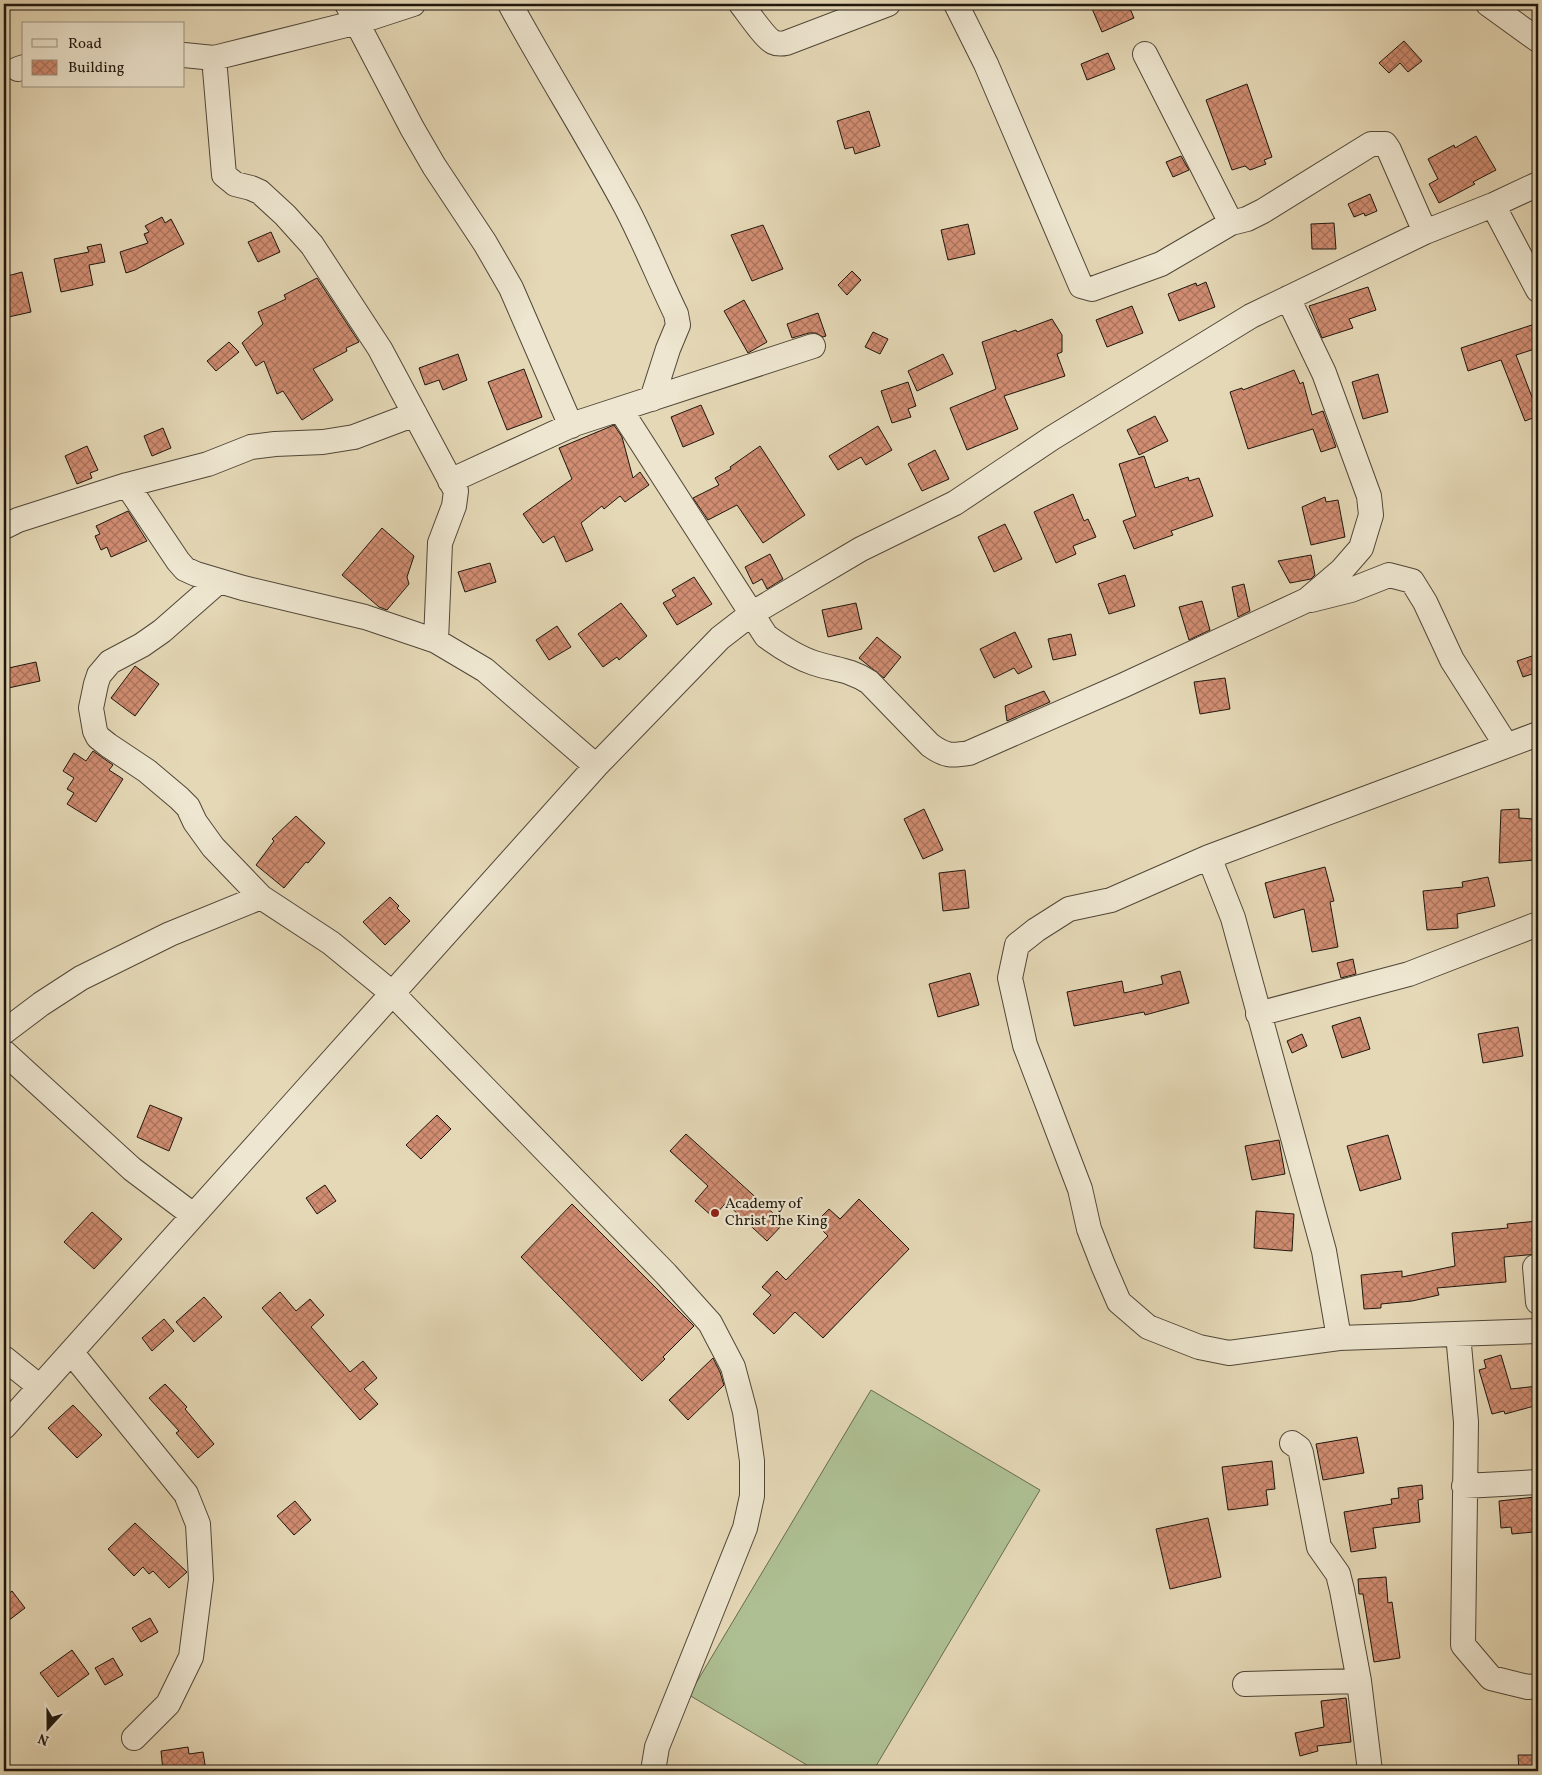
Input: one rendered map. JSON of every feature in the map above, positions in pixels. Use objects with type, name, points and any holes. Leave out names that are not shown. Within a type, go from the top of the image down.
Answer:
[{"type":"street","points":[[185,55],[214,58],[352,13],[414,4]]},
{"type":"street","points":[[510,4],[539,58],[627,208],[676,314],[678,325],[652,399]]},
{"type":"street","points":[[741,4],[767,38],[780,44],[888,4]]},
{"type":"street","points":[[956,4],[986,64],[1081,286],[1092,289],[1161,264],[1231,223],[1247,219],[1264,211],[1371,144],[1377,143],[1385,144],[1389,150],[1425,232]]},
{"type":"street","points":[[1488,4],[1538,40]]},
{"type":"street","points":[[352,13],[434,166],[512,288],[571,426]]},
{"type":"street","points":[[1145,54],[1231,223]]},
{"type":"street","points":[[214,58],[224,175],[236,184],[260,192],[285,215],[312,245],[380,349],[456,491],[454,506],[440,543],[436,641]]},
{"type":"street","points":[[4,1427],[596,766],[720,638],[751,614],[861,549],[955,503],[1060,433],[1251,316],[1425,232],[1493,205],[1538,184]]},
{"type":"street","points":[[1493,205],[1538,290]]},
{"type":"street","points":[[1288,298],[1324,373],[1368,496],[1371,515],[1361,548],[1342,572],[1307,600]]},
{"type":"street","points":[[450,481],[571,426],[813,346]]},
{"type":"street","points":[[620,409],[766,636],[785,650],[814,663],[844,669],[857,674],[869,682],[930,745],[940,752],[953,756],[969,753],[1307,600],[1351,590],[1389,575],[1412,581],[1425,602],[1452,660],[1506,745]]},
{"type":"street","points":[[8,518],[208,464],[251,447],[324,442],[354,437],[415,414]]},
{"type":"street","points":[[128,485],[178,561],[186,569],[219,581],[365,617],[436,641],[485,670],[596,766]]},
{"type":"street","points":[[219,581],[162,632],[110,662],[99,675],[92,708],[94,731],[108,745],[147,771],[188,807],[194,822],[213,847],[261,897],[330,943],[392,993],[666,1274],[710,1324],[733,1367],[745,1412],[752,1461],[752,1496],[745,1528],[657,1747],[654,1771]]},
{"type":"street","points":[[1538,734],[1209,857],[1110,900],[1069,909],[1017,945],[1010,978],[1025,1045],[1080,1189],[1089,1229],[1120,1302],[1148,1327],[1199,1347],[1229,1353],[1339,1338],[1538,1331]]},
{"type":"street","points":[[1209,857],[1233,918],[1324,1250],[1339,1338]]},
{"type":"street","points":[[4,1032],[40,1004],[81,978],[170,934],[261,897]]},
{"type":"street","points":[[1258,1014],[1409,974],[1538,924]]},
{"type":"street","points":[[4,1052],[132,1169],[193,1216]]},
{"type":"street","points":[[1535,1267],[1538,1302]]},
{"type":"street","points":[[1458,1334],[1466,1422],[1463,1645],[1491,1678],[1528,1686],[1538,1686]]},
{"type":"street","points":[[71,1352],[186,1494],[198,1524],[201,1579],[191,1657],[168,1704],[134,1738]]},
{"type":"street","points":[[4,1358],[40,1387]]},
{"type":"street","points":[[1292,1443],[1299,1448],[1301,1453],[1319,1547],[1338,1574],[1342,1590],[1358,1681],[1370,1771]]},
{"type":"street","points":[[1464,1486],[1538,1482]]},
{"type":"street","points":[[1246,1684],[1358,1681]]},
{"type":"green space","points":[[871,1390],[1040,1490],[873,1771],[817,1771],[689,1695]]},
{"type":"building","points":[[1090,4],[1128,4],[1134,18],[1102,32]]},
{"type":"building","points":[[1404,41],[1422,61],[1408,72],[1400,63],[1389,73],[1379,63]]},
{"type":"building","points":[[1108,53],[1115,69],[1087,80],[1081,64]]},
{"type":"building","points":[[1247,84],[1272,157],[1264,160],[1266,164],[1250,170],[1245,166],[1232,170],[1206,100]]},
{"type":"building","points":[[869,111],[880,146],[855,154],[853,147],[845,149],[837,121]]},
{"type":"building","points":[[1476,136],[1496,170],[1473,182],[1475,184],[1439,203],[1429,184],[1438,179],[1428,159],[1454,145],[1455,148]]},
{"type":"building","points":[[1181,156],[1189,170],[1173,177],[1166,162]]},
{"type":"building","points":[[1370,194],[1377,211],[1365,216],[1364,213],[1354,217],[1348,204]]},
{"type":"building","points":[[162,217],[165,223],[171,219],[184,244],[126,273],[120,252],[148,243],[144,234],[149,232],[145,226]]},
{"type":"building","points":[[1334,223],[1336,249],[1312,249],[1311,224]]},
{"type":"building","points":[[968,224],[975,254],[948,260],[941,230]]},
{"type":"building","points":[[763,225],[783,269],[752,281],[731,235]]},
{"type":"building","points":[[271,232],[280,252],[258,262],[248,242]]},
{"type":"building","points":[[101,244],[105,262],[89,265],[93,285],[61,292],[54,259],[89,252],[87,247]]},
{"type":"building","points":[[852,271],[861,280],[847,295],[838,285]]},
{"type":"building","points":[[22,272],[31,312],[4,318],[4,277]]},
{"type":"building","points":[[317,278],[359,342],[346,348],[347,351],[313,369],[333,400],[302,420],[283,391],[277,394],[264,361],[256,366],[242,343],[263,324],[258,312],[286,299],[284,295]]},
{"type":"building","points":[[1206,282],[1215,307],[1179,321],[1168,294],[1196,283],[1197,286]]},
{"type":"building","points":[[1368,287],[1376,310],[1349,319],[1353,328],[1322,338],[1309,306]]},
{"type":"building","points":[[744,300],[767,342],[748,353],[724,311]]},
{"type":"building","points":[[1132,306],[1143,333],[1107,347],[1096,320]]},
{"type":"building","points":[[818,313],[826,336],[823,337],[816,333],[809,333],[792,338],[787,324]]},
{"type":"building","points":[[1052,319],[1062,335],[1062,352],[1057,354],[1065,376],[1004,396],[1018,429],[967,450],[950,408],[996,389],[982,342]]},
{"type":"building","points":[[1535,324],[1538,334],[1538,348],[1516,355],[1538,413],[1538,416],[1525,421],[1501,360],[1468,371],[1461,348]]},
{"type":"building","points":[[873,332],[888,339],[880,354],[865,347]]},
{"type":"building","points":[[229,342],[239,352],[216,371],[207,361]]},
{"type":"building","points":[[458,354],[467,380],[443,390],[439,380],[425,385],[419,368]]},
{"type":"building","points":[[943,354],[953,374],[917,391],[908,371]]},
{"type":"building","points":[[524,369],[542,417],[507,430],[488,382]]},
{"type":"building","points":[[1294,370],[1300,384],[1303,382],[1312,415],[1323,411],[1336,447],[1321,452],[1313,429],[1248,449],[1230,392],[1242,388],[1243,390]]},
{"type":"building","points":[[1378,374],[1388,412],[1363,419],[1352,382]]},
{"type":"building","points":[[908,382],[916,406],[908,409],[911,417],[892,423],[881,391]]},
{"type":"building","points":[[701,405],[714,434],[683,447],[671,417]]},
{"type":"building","points":[[1155,416],[1168,441],[1139,455],[1127,430]]},
{"type":"building","points":[[614,425],[622,437],[633,478],[640,472],[649,485],[625,502],[620,496],[604,509],[602,506],[581,523],[593,550],[566,562],[554,536],[543,543],[523,514],[572,479],[559,448]]},
{"type":"building","points":[[878,426],[892,450],[866,465],[861,457],[838,470],[829,456]]},
{"type":"building","points":[[163,428],[171,448],[152,456],[144,436]]},
{"type":"building","points":[[87,446],[98,470],[90,473],[92,478],[77,484],[65,456]]},
{"type":"building","points":[[760,446],[805,515],[763,543],[737,505],[708,520],[693,498],[719,485],[715,478],[731,469],[730,467]]},
{"type":"building","points":[[935,450],[949,479],[922,491],[908,464]]},
{"type":"building","points":[[1144,456],[1155,488],[1188,477],[1189,481],[1199,478],[1213,516],[1171,531],[1173,535],[1134,549],[1123,521],[1136,516],[1119,464]]},
{"type":"building","points":[[1073,494],[1084,521],[1088,519],[1096,537],[1073,546],[1076,554],[1056,563],[1034,512]]},
{"type":"building","points":[[1325,497],[1326,502],[1338,500],[1345,537],[1311,545],[1302,507]]},
{"type":"building","points":[[128,511],[147,541],[111,557],[107,547],[101,550],[95,536],[100,534],[96,526]]},
{"type":"building","points":[[1005,524],[1022,559],[994,572],[978,537]]},
{"type":"building","points":[[382,528],[414,556],[407,577],[409,584],[387,610],[379,607],[342,575]]},
{"type":"building","points":[[770,554],[783,579],[767,589],[762,579],[753,584],[745,567]]},
{"type":"building","points":[[1311,555],[1315,575],[1311,579],[1290,583],[1278,561]]},
{"type":"building","points":[[490,563],[496,582],[465,592],[458,572]]},
{"type":"building","points":[[1125,575],[1135,606],[1109,614],[1098,584]]},
{"type":"building","points":[[694,577],[712,604],[677,625],[663,603],[676,596],[672,590]]},
{"type":"building","points":[[1244,584],[1250,611],[1238,617],[1232,587]]},
{"type":"building","points":[[1202,601],[1210,630],[1189,640],[1179,607]]},
{"type":"building","points":[[621,603],[647,636],[619,660],[617,657],[603,667],[578,634]]},
{"type":"building","points":[[856,603],[862,629],[828,637],[822,610]]},
{"type":"building","points":[[557,626],[571,647],[549,660],[536,640]]},
{"type":"building","points":[[1015,632],[1032,667],[1018,674],[1014,668],[994,678],[980,649]]},
{"type":"building","points":[[1071,634],[1076,655],[1053,660],[1048,639]]},
{"type":"building","points":[[877,637],[901,657],[884,678],[859,658]]},
{"type":"building","points":[[1538,654],[1538,672],[1523,677],[1517,661]]},
{"type":"building","points":[[36,662],[40,681],[4,689],[4,669]]},
{"type":"building","points":[[135,666],[159,684],[135,716],[111,698]]},
{"type":"building","points":[[1225,678],[1230,709],[1200,714],[1194,682]]},
{"type":"building","points":[[1044,691],[1050,702],[1007,721],[1005,706]]},
{"type":"building","points":[[93,751],[113,765],[109,770],[123,779],[96,822],[67,804],[74,793],[67,789],[74,778],[63,771],[74,753],[86,761]]},
{"type":"building","points":[[924,809],[943,850],[923,859],[904,819]]},
{"type":"building","points":[[1519,809],[1519,818],[1534,819],[1535,860],[1499,863],[1501,810]]},
{"type":"building","points":[[296,816],[325,843],[284,888],[256,865],[274,841],[272,839]]},
{"type":"building","points":[[1325,867],[1334,901],[1330,902],[1338,947],[1312,952],[1304,909],[1274,918],[1265,883]]},
{"type":"building","points":[[965,870],[969,908],[943,911],[939,873]]},
{"type":"building","points":[[1488,877],[1495,906],[1457,914],[1458,928],[1427,930],[1423,891],[1463,887],[1462,882]]},
{"type":"building","points":[[390,897],[399,906],[397,908],[410,921],[385,945],[363,922]]},
{"type":"building","points":[[1353,959],[1356,974],[1341,978],[1337,963]]},
{"type":"building","points":[[1180,971],[1189,1003],[1145,1015],[1144,1012],[1074,1026],[1067,992],[1122,981],[1124,993],[1163,984],[1161,976]]},
{"type":"building","points":[[970,973],[979,1005],[938,1017],[929,984]]},
{"type":"building","points":[[1360,1017],[1370,1049],[1342,1058],[1332,1026]]},
{"type":"building","points":[[1518,1027],[1523,1056],[1483,1063],[1478,1034]]},
{"type":"building","points":[[1302,1034],[1307,1046],[1292,1053],[1287,1041]]},
{"type":"building","points":[[150,1105],[182,1118],[169,1151],[137,1137]]},
{"type":"building","points":[[437,1115],[451,1129],[421,1159],[406,1145]]},
{"type":"building","points":[[686,1134],[784,1223],[767,1241],[726,1203],[713,1217],[695,1201],[708,1186],[670,1151]]},
{"type":"building","points":[[1388,1135],[1401,1179],[1360,1191],[1347,1146]]},
{"type":"building","points":[[1279,1140],[1285,1174],[1252,1180],[1245,1146]]},
{"type":"building","points":[[325,1185],[336,1201],[317,1214],[306,1198]]},
{"type":"building","points":[[859,1199],[909,1249],[823,1338],[795,1312],[774,1334],[753,1314],[771,1295],[762,1287],[777,1271],[786,1280],[828,1236],[815,1223],[829,1209],[840,1219]]},
{"type":"building","points":[[572,1204],[694,1326],[663,1357],[665,1359],[642,1381],[521,1257]]},
{"type":"building","points":[[1256,1211],[1294,1214],[1292,1251],[1254,1248]]},
{"type":"building","points":[[92,1212],[122,1239],[94,1269],[64,1242]]},
{"type":"building","points":[[1538,1221],[1538,1254],[1504,1257],[1506,1282],[1437,1288],[1439,1295],[1412,1301],[1381,1304],[1381,1308],[1364,1309],[1361,1275],[1402,1271],[1402,1277],[1455,1266],[1452,1233],[1508,1228],[1507,1224]]},
{"type":"building","points":[[280,1292],[296,1311],[310,1299],[324,1315],[311,1327],[350,1372],[363,1361],[377,1378],[364,1389],[378,1404],[360,1420],[262,1308]]},
{"type":"building","points":[[204,1297],[222,1317],[194,1342],[176,1322]]},
{"type":"building","points":[[164,1319],[174,1331],[152,1351],[142,1338]]},
{"type":"building","points":[[1501,1355],[1511,1389],[1538,1386],[1538,1405],[1505,1414],[1504,1411],[1492,1414],[1479,1370],[1486,1368],[1484,1360]]},
{"type":"building","points":[[713,1358],[724,1385],[688,1420],[669,1400]]},
{"type":"building","points":[[165,1384],[187,1407],[185,1409],[214,1444],[198,1458],[176,1433],[179,1431],[149,1398]]},
{"type":"building","points":[[73,1405],[102,1435],[77,1458],[48,1428]]},
{"type":"building","points":[[1357,1437],[1364,1473],[1323,1480],[1316,1444]]},
{"type":"building","points":[[1272,1461],[1275,1489],[1266,1490],[1268,1505],[1228,1510],[1222,1467]]},
{"type":"building","points":[[1422,1485],[1423,1499],[1418,1500],[1420,1522],[1373,1528],[1376,1548],[1351,1552],[1344,1512],[1392,1504],[1391,1499],[1399,1498],[1398,1488]]},
{"type":"building","points":[[1535,1497],[1537,1520],[1533,1521],[1534,1532],[1512,1534],[1511,1527],[1501,1528],[1499,1501]]},
{"type":"building","points":[[295,1501],[311,1520],[294,1535],[277,1516]]},
{"type":"building","points":[[1208,1518],[1221,1577],[1170,1589],[1156,1529]]},
{"type":"building","points":[[135,1523],[187,1572],[169,1588],[153,1571],[149,1574],[143,1567],[134,1576],[108,1549]]},
{"type":"building","points":[[1386,1577],[1388,1603],[1392,1602],[1400,1658],[1374,1662],[1363,1594],[1359,1594],[1358,1579]]},
{"type":"building","points":[[12,1591],[25,1608],[4,1624],[4,1597]]},
{"type":"building","points":[[150,1618],[158,1632],[141,1642],[132,1628]]},
{"type":"building","points":[[72,1650],[89,1674],[58,1697],[40,1673]]},
{"type":"building","points":[[113,1658],[123,1675],[105,1685],[95,1668]]},
{"type":"building","points":[[1346,1698],[1351,1742],[1317,1746],[1318,1751],[1300,1756],[1295,1733],[1324,1727],[1321,1701]]},
{"type":"building","points":[[188,1747],[189,1754],[203,1752],[206,1771],[163,1771],[161,1751]]},
{"type":"building","points":[[1518,1755],[1538,1755],[1538,1771],[1519,1771]]},
{"type":"place","name":"Academy of Christ The King","points":[[715,1213]]}]
